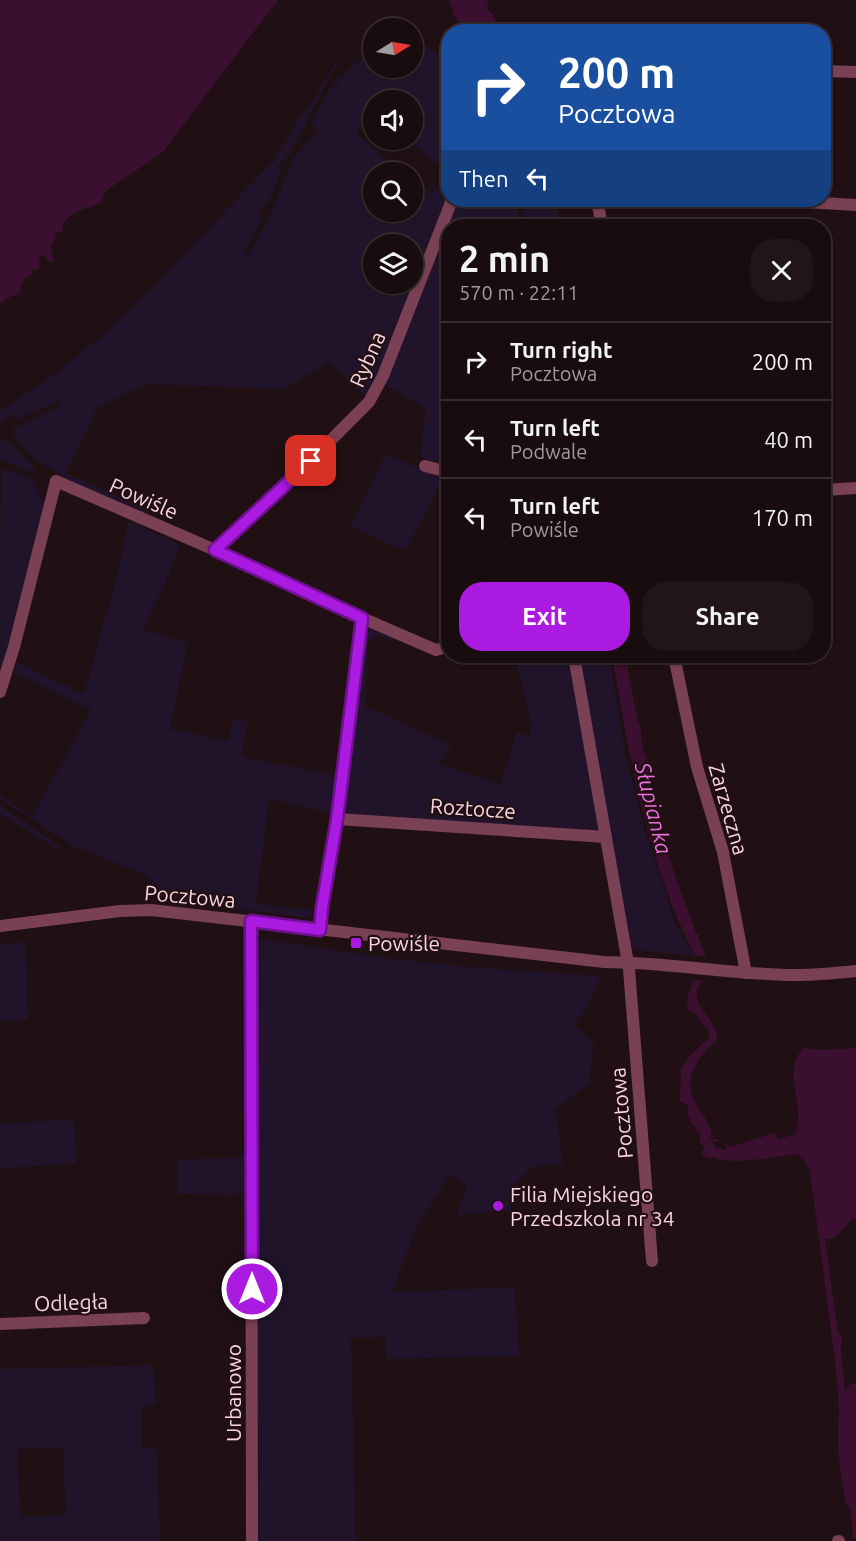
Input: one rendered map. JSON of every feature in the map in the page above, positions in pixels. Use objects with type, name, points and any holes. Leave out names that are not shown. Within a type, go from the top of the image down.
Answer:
[{"type":"street","points":[[831,71],[856,72]]},
{"type":"street","points":[[831,204],[856,205]]},
{"type":"street","name":"Rybna","points":[[215,550],[295,476],[369,402],[383,376],[441,228]]},
{"type":"street","points":[[425,466],[441,470]]},
{"type":"street","name":"Powiśle","points":[[0,692],[14,647],[56,481],[215,550],[362,618],[436,650],[441,649]]},
{"type":"street","points":[[831,490],[856,488]]},
{"type":"street","points":[[320,930],[337,819],[362,618]]},
{"type":"street","points":[[575,663],[628,962]]},
{"type":"street","name":"Zarzeczna","points":[[676,663],[692,746],[723,852],[746,973]]},
{"type":"street","name":"Roztocze","points":[[337,819],[606,837]]},
{"type":"street","name":"Pocztowa","points":[[0,926],[120,910],[151,910],[604,962],[644,962],[746,973],[811,975],[856,970]]},
{"type":"street","name":"Urbanowo","points":[[251,921],[252,1541]]},
{"type":"street","name":"Pocztowa","points":[[628,962],[652,1261]]},
{"type":"street","name":"Odległa","points":[[0,1324],[144,1318]]},
{"type":"shaded area","points":[[423,46],[441,56],[441,167],[420,150],[423,150],[423,90],[363,90],[363,126],[356,133],[363,139],[363,150],[375,150],[389,162],[363,162],[363,222],[423,222],[423,191],[436,191],[441,181],[441,207],[518,207],[519,219],[441,219],[441,464],[420,457],[426,409],[378,380],[368,399],[330,363],[282,389],[146,384],[97,408],[66,473],[149,510],[148,514],[70,480],[31,456],[19,442],[13,429],[61,405],[59,401],[17,419],[13,414],[0,423],[0,411],[47,380],[104,335],[152,288],[275,159],[300,116],[314,99],[341,56],[291,152],[277,168],[281,173],[269,200],[257,214],[263,220],[244,251],[249,254],[267,222],[294,158],[318,130],[311,123],[338,75],[332,89],[347,71],[363,57],[363,78],[423,78]]},
{"type":"shaded area","points":[[523,207],[557,207],[559,219],[524,219]]},
{"type":"shaded area","points":[[0,439],[9,441],[36,470],[32,472],[0,461]]},
{"type":"shaded area","points":[[386,454],[441,478],[441,483],[405,551],[351,526]]},
{"type":"shaded area","points":[[1,468],[32,479],[45,506],[0,678]]},
{"type":"shaded area","points":[[129,521],[180,544],[169,574],[143,629],[188,643],[170,729],[229,741],[233,719],[248,722],[241,757],[337,775],[332,813],[269,799],[256,904],[314,910],[310,918],[169,901],[160,895],[150,880],[139,872],[73,846],[0,799],[0,795],[32,817],[91,710],[14,672],[17,662],[84,694],[114,587]]},
{"type":"shaded area","points":[[373,628],[392,637],[391,641],[378,635],[368,642],[365,706],[451,745],[439,764],[501,784],[517,732],[529,736],[532,728],[517,663],[572,663],[601,830],[598,832],[348,815],[344,808],[366,631]]},
{"type":"shaded area","points":[[578,663],[610,663],[625,751],[643,824],[676,926],[695,956],[635,950],[630,944]]},
{"type":"shaded area","points":[[0,806],[63,848],[57,849],[0,814]]},
{"type":"shaded area","points":[[261,939],[395,959],[479,968],[601,976],[585,1010],[574,1024],[594,1044],[588,1084],[556,1109],[563,1164],[533,1166],[510,1189],[511,1211],[457,1215],[467,1186],[450,1174],[417,1226],[392,1292],[515,1287],[519,1356],[386,1359],[385,1337],[351,1338],[356,1541],[258,1541],[259,1100],[256,990]]},
{"type":"shaded area","points":[[26,941],[28,1020],[0,1021],[0,945]]},
{"type":"shaded area","points":[[74,1119],[77,1164],[0,1168],[0,1124]]},
{"type":"shaded area","points":[[244,1157],[244,1192],[232,1195],[177,1194],[177,1160]]},
{"type":"shaded area","points":[[154,1365],[156,1405],[141,1406],[142,1447],[156,1448],[157,1453],[160,1541],[0,1541],[0,1369]],"holes":[[[63,1448],[66,1515],[21,1517],[17,1449]]]},
{"type":"water","points":[[0,0],[278,0],[163,152],[106,191],[101,203],[82,210],[66,220],[62,232],[56,233],[54,243],[50,246],[54,260],[51,263],[44,255],[39,257],[38,270],[32,269],[33,276],[26,277],[20,286],[21,292],[0,304]]},
{"type":"water","points":[[488,0],[486,8],[493,14],[497,24],[460,24],[448,2]]},
{"type":"water","points":[[613,663],[627,663],[659,825],[662,828],[677,881],[696,933],[700,935],[698,937],[706,957],[695,956],[675,912],[659,868],[642,808]]},
{"type":"water","points":[[693,980],[704,981],[697,989],[697,997],[713,1025],[717,1040],[700,1058],[692,1073],[691,1089],[694,1101],[707,1122],[710,1123],[707,1124],[711,1129],[711,1134],[714,1134],[713,1137],[710,1136],[711,1139],[719,1139],[718,1142],[712,1142],[716,1148],[726,1150],[725,1144],[731,1147],[774,1133],[779,1139],[796,1134],[798,1113],[794,1070],[798,1055],[803,1048],[825,1050],[856,1048],[856,1219],[853,1218],[834,1238],[825,1239],[838,1333],[842,1336],[841,1352],[848,1419],[854,1422],[852,1441],[856,1482],[856,1538],[853,1538],[836,1369],[810,1171],[803,1158],[796,1154],[766,1159],[730,1161],[713,1157],[709,1159],[701,1154],[705,1146],[701,1144],[699,1138],[701,1135],[695,1130],[689,1115],[688,1117],[688,1106],[680,1101],[681,1068],[692,1053],[710,1037],[708,1030],[698,1019],[698,1015],[689,1011],[687,1005],[687,997]]},
{"type":"waterway","name":"Słupianka","points":[[856,1394],[852,1405],[849,1432],[850,1461],[856,1499]]},
{"type":"place","name":"Powiśle","points":[[356,943]]},
{"type":"place","name":"Filia Miejskiego Przedszkola nr 34","points":[[498,1206]]},
{"type":"route","points":[[252,1289],[251,921],[320,930],[337,819],[362,618],[215,550],[311,461]]}]
